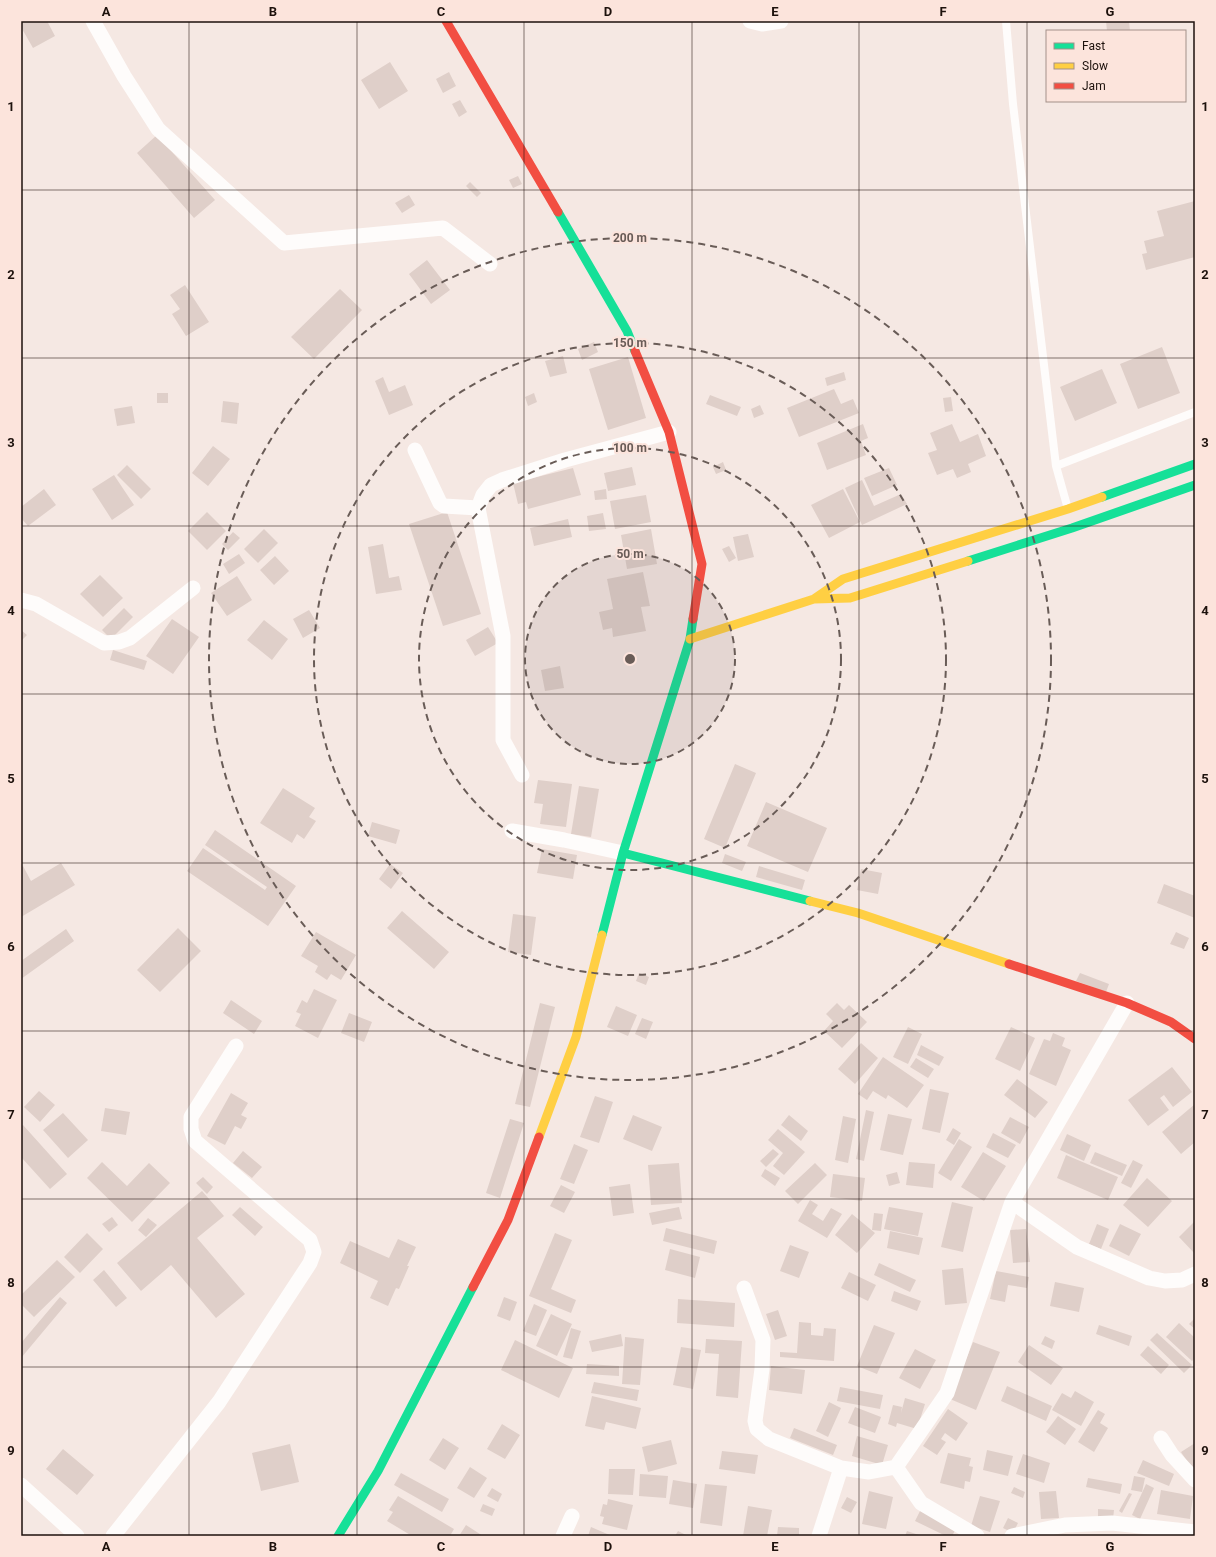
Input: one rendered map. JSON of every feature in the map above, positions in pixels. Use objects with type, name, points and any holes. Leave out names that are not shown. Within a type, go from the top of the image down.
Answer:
[{"type":"main road","points":[[338,1536],[378,1471],[508,1220],[576,1037],[623,853],[690,639],[702,564],[669,432],[627,331],[446,21]]},
{"type":"main road","points":[[690,639],[814,599],[850,598],[1070,518],[1195,464]]},
{"type":"main road","points":[[814,599],[843,579],[1195,484]]},
{"type":"main road","points":[[623,853],[858,913],[1127,1003],[1171,1022],[1195,1039]]},
{"type":"street","points":[[93,21],[124,76],[158,129],[284,243],[442,228],[490,264]]},
{"type":"street","points":[[750,21],[762,24],[781,21]]},
{"type":"street","points":[[522,775],[503,740],[504,636],[478,508],[483,495],[491,485],[502,480],[565,460],[669,432]]},
{"type":"street","points":[[415,450],[440,503],[444,506],[478,508]]},
{"type":"street","points":[[21,600],[36,604],[104,643],[118,642],[130,638],[193,588]]},
{"type":"street","points":[[512,832],[564,840],[623,853]]},
{"type":"street","points":[[744,1288],[763,1340],[762,1369],[755,1421],[757,1429],[769,1439],[841,1468],[869,1472],[896,1467],[948,1393],[1012,1202],[1127,1003]]},
{"type":"street","points":[[113,1536],[219,1402],[310,1263],[314,1252],[310,1240],[195,1141],[191,1129],[191,1117],[236,1046]]},
{"type":"street","points":[[1012,1202],[1077,1247],[1148,1278],[1165,1281],[1182,1280],[1195,1274]]},
{"type":"street","points":[[1161,1438],[1172,1455],[1195,1480]]},
{"type":"street","points":[[896,1467],[921,1503],[977,1536]]},
{"type":"street","points":[[819,1536],[841,1468]]},
{"type":"street","points":[[21,1485],[77,1536]]},
{"type":"street","points":[[563,1536],[572,1516]]},
{"type":"street","points":[[1012,1536],[1065,1525],[1112,1523],[1195,1532]]},
{"type":"lane","points":[[1006,21],[1013,104],[1056,466],[1070,518]]},
{"type":"lane","points":[[1056,466],[1195,412]]},
{"type":"building","points":[[47,21],[55,36],[33,48],[21,27],[21,22]]},
{"type":"building","points":[[1106,21],[1129,21],[1130,30],[1107,30]]},
{"type":"building","points":[[390,62],[408,91],[379,109],[361,80]]},
{"type":"building","points":[[449,72],[456,86],[443,93],[436,79]]},
{"type":"building","points":[[460,100],[467,112],[459,117],[452,104]]},
{"type":"building","points":[[157,135],[215,200],[194,218],[137,153]]},
{"type":"building","points":[[518,176],[522,184],[513,188],[509,180]]},
{"type":"building","points":[[470,182],[481,193],[477,197],[466,186]]},
{"type":"building","points":[[409,195],[415,205],[402,213],[395,203]]},
{"type":"building","points":[[1195,201],[1195,257],[1146,270],[1142,254],[1147,253],[1144,241],[1164,236],[1157,211]]},
{"type":"building","points":[[427,260],[450,290],[431,304],[409,274]]},
{"type":"building","points":[[185,285],[209,322],[186,336],[172,314],[180,309],[170,295]]},
{"type":"building","points":[[340,289],[362,310],[314,359],[291,337]]},
{"type":"building","points":[[594,342],[598,352],[582,360],[578,349]]},
{"type":"building","points":[[1162,347],[1180,393],[1138,409],[1120,364]]},
{"type":"building","points":[[563,356],[567,373],[550,377],[545,361]]},
{"type":"building","points":[[628,357],[646,418],[608,430],[589,369]]},
{"type":"building","points":[[1102,369],[1117,403],[1075,421],[1060,387]]},
{"type":"building","points":[[844,372],[846,380],[827,386],[825,378]]},
{"type":"building","points":[[383,377],[389,392],[405,385],[413,405],[389,415],[375,381]]},
{"type":"building","points":[[834,389],[841,404],[853,399],[859,413],[799,437],[787,408]]},
{"type":"building","points":[[157,393],[168,393],[168,403],[157,403]]},
{"type":"building","points":[[534,393],[537,402],[528,406],[525,397]]},
{"type":"building","points":[[710,395],[741,407],[737,416],[706,404]]},
{"type":"building","points":[[951,397],[953,411],[945,412],[943,398]]},
{"type":"building","points":[[223,401],[239,403],[237,424],[221,422]]},
{"type":"building","points":[[760,405],[764,414],[754,418],[751,409]]},
{"type":"building","points":[[132,406],[135,423],[117,426],[114,409]]},
{"type":"building","points":[[863,424],[868,438],[861,441],[866,455],[827,470],[817,443]]},
{"type":"building","points":[[952,424],[960,442],[978,434],[986,456],[968,464],[971,472],[957,478],[953,469],[937,475],[928,453],[937,450],[930,433]]},
{"type":"building","points":[[213,446],[230,459],[208,486],[192,473]]},
{"type":"building","points":[[723,462],[726,470],[716,474],[713,467]]},
{"type":"building","points":[[127,465],[151,489],[141,499],[117,475]]},
{"type":"building","points":[[632,467],[636,485],[608,491],[604,473]]},
{"type":"building","points":[[573,468],[581,495],[528,509],[526,502],[518,504],[513,483]]},
{"type":"building","points":[[889,468],[897,485],[872,496],[864,478]]},
{"type":"building","points":[[114,475],[134,505],[112,520],[92,489]]},
{"type":"building","points":[[862,480],[874,506],[901,494],[907,504],[862,525],[845,488]]},
{"type":"building","points":[[44,489],[56,505],[28,526],[21,518],[21,507]]},
{"type":"building","points":[[606,489],[607,499],[595,500],[594,491]]},
{"type":"building","points":[[843,489],[860,522],[829,538],[811,505]]},
{"type":"building","points":[[646,495],[651,522],[615,529],[610,501]]},
{"type":"building","points":[[207,512],[226,531],[207,550],[188,531]]},
{"type":"building","points":[[447,512],[481,614],[443,626],[409,524]]},
{"type":"building","points":[[603,513],[606,529],[589,531],[587,516]]},
{"type":"building","points":[[568,519],[572,537],[534,546],[530,528]]},
{"type":"building","points":[[264,529],[278,543],[258,563],[244,549]]},
{"type":"building","points":[[651,529],[657,564],[627,569],[621,535]]},
{"type":"building","points":[[233,532],[240,538],[228,550],[222,544]]},
{"type":"building","points":[[748,534],[754,557],[738,561],[733,537]]},
{"type":"building","points":[[383,544],[389,578],[399,576],[402,590],[376,594],[368,547]]},
{"type":"building","points":[[729,546],[736,558],[729,562],[722,549]]},
{"type":"building","points":[[239,554],[245,563],[229,574],[223,564]]},
{"type":"building","points":[[275,556],[289,571],[274,585],[260,570]]},
{"type":"building","points":[[643,572],[650,606],[641,607],[646,631],[613,637],[612,628],[603,630],[599,612],[613,609],[607,579]]},
{"type":"building","points":[[100,575],[123,598],[103,617],[80,594]]},
{"type":"building","points":[[237,576],[252,600],[227,616],[211,593]]},
{"type":"building","points":[[124,608],[133,617],[111,639],[102,630]]},
{"type":"building","points":[[309,610],[320,628],[303,638],[293,619]]},
{"type":"building","points":[[172,619],[199,637],[173,674],[146,656]]},
{"type":"building","points":[[264,620],[288,639],[272,660],[247,640]]},
{"type":"building","points":[[488,627],[498,643],[475,656],[466,640]]},
{"type":"building","points":[[21,630],[27,635],[21,641]]},
{"type":"building","points":[[113,650],[147,661],[144,670],[110,660]]},
{"type":"building","points":[[560,666],[564,688],[545,691],[541,670]]},
{"type":"building","points":[[735,764],[756,773],[725,848],[704,839]]},
{"type":"building","points":[[538,780],[572,784],[566,827],[540,824],[543,804],[534,803]]},
{"type":"building","points":[[579,786],[599,789],[591,837],[571,834]]},
{"type":"building","points":[[283,788],[315,808],[309,817],[316,821],[304,839],[297,834],[292,843],[260,823]]},
{"type":"building","points":[[766,802],[827,828],[808,872],[747,846]]},
{"type":"building","points":[[372,822],[400,830],[396,844],[368,836]]},
{"type":"building","points":[[215,830],[296,886],[268,926],[187,871],[203,848],[265,890],[267,887],[205,845]]},
{"type":"building","points":[[542,849],[577,855],[573,879],[537,873]]},
{"type":"building","points":[[725,854],[746,862],[742,871],[722,863]]},
{"type":"building","points":[[61,863],[75,885],[21,917],[21,868],[23,866],[31,881]]},
{"type":"building","points":[[390,864],[403,873],[391,889],[379,879]]},
{"type":"building","points":[[759,866],[805,880],[802,890],[756,877]]},
{"type":"building","points":[[861,869],[882,873],[878,894],[857,890]]},
{"type":"building","points":[[1164,884],[1195,896],[1195,918],[1157,903]]},
{"type":"building","points":[[402,911],[449,952],[434,969],[387,928]]},
{"type":"building","points":[[513,914],[536,917],[531,955],[508,952]]},
{"type":"building","points":[[178,928],[201,951],[160,992],[137,970]]},
{"type":"building","points":[[66,929],[74,941],[21,979],[21,961]]},
{"type":"building","points":[[316,932],[356,955],[341,980],[331,974],[327,980],[315,972],[318,966],[301,956]]},
{"type":"building","points":[[1176,932],[1189,938],[1184,949],[1170,944]]},
{"type":"building","points":[[639,973],[649,977],[646,985],[636,981]]},
{"type":"building","points":[[1080,973],[1109,984],[1106,992],[1076,981]]},
{"type":"building","points":[[314,989],[337,1000],[318,1038],[295,1026],[301,1014],[296,1012],[302,1000],[307,1003]]},
{"type":"building","points":[[231,1000],[262,1021],[254,1034],[223,1013]]},
{"type":"building","points":[[540,1003],[555,1007],[530,1107],[515,1104]]},
{"type":"building","points":[[837,1003],[844,1010],[849,1005],[867,1022],[842,1048],[824,1031],[833,1021],[826,1014]]},
{"type":"building","points":[[616,1006],[637,1015],[628,1036],[607,1027]]},
{"type":"building","points":[[349,1013],[372,1022],[364,1042],[341,1033]]},
{"type":"building","points":[[642,1018],[653,1022],[646,1039],[635,1034]]},
{"type":"building","points":[[908,1027],[922,1034],[908,1064],[893,1057]]},
{"type":"building","points":[[1011,1027],[1035,1038],[1020,1071],[995,1059]]},
{"type":"building","points":[[1053,1033],[1065,1038],[1062,1046],[1071,1050],[1056,1086],[1029,1074],[1044,1039],[1050,1041]]},
{"type":"building","points":[[861,1043],[878,1058],[855,1084],[838,1069]]},
{"type":"building","points":[[921,1045],[944,1057],[939,1066],[917,1055]]},
{"type":"building","points":[[883,1057],[924,1085],[907,1108],[888,1095],[886,1099],[873,1091],[867,1100],[858,1094]]},
{"type":"building","points":[[916,1058],[934,1069],[928,1078],[910,1067]]},
{"type":"building","points":[[1172,1067],[1192,1092],[1173,1107],[1164,1095],[1160,1098],[1169,1110],[1148,1126],[1128,1100]]},
{"type":"building","points":[[1017,1079],[1048,1102],[1035,1118],[1004,1095]]},
{"type":"building","points":[[930,1089],[949,1093],[940,1133],[922,1129]]},
{"type":"building","points":[[39,1091],[55,1105],[40,1122],[24,1107]]},
{"type":"building","points":[[231,1093],[248,1103],[241,1115],[247,1118],[241,1129],[235,1126],[225,1145],[207,1136]]},
{"type":"building","points":[[595,1096],[613,1102],[599,1143],[580,1137]]},
{"type":"building","points":[[1195,1104],[1195,1142],[1181,1154],[1162,1132]]},
{"type":"building","points":[[105,1108],[130,1112],[126,1135],[101,1131]]},
{"type":"building","points":[[866,1110],[874,1112],[864,1161],[856,1159]]},
{"type":"building","points":[[63,1113],[88,1140],[68,1158],[43,1130]]},
{"type":"building","points":[[888,1114],[912,1119],[903,1155],[880,1150]]},
{"type":"building","points":[[633,1115],[662,1127],[652,1151],[623,1139]]},
{"type":"building","points":[[789,1115],[808,1131],[801,1141],[781,1125]]},
{"type":"building","points":[[843,1116],[856,1119],[848,1163],[835,1160]]},
{"type":"building","points":[[1010,1117],[1029,1127],[1020,1144],[1001,1133]]},
{"type":"building","points":[[510,1119],[524,1123],[500,1198],[486,1193]]},
{"type":"building","points":[[23,1125],[67,1174],[50,1189],[21,1157],[21,1127]]},
{"type":"building","points":[[953,1128],[961,1133],[954,1145],[946,1140]]},
{"type":"building","points":[[778,1129],[805,1152],[784,1175],[773,1166],[783,1153],[768,1140]]},
{"type":"building","points":[[993,1133],[1016,1145],[1008,1158],[986,1147]]},
{"type":"building","points":[[1067,1134],[1091,1145],[1084,1161],[1060,1150]]},
{"type":"building","points":[[959,1139],[972,1147],[951,1181],[938,1173]]},
{"type":"building","points":[[574,1144],[588,1150],[574,1184],[560,1179]]},
{"type":"building","points":[[773,1149],[779,1154],[766,1167],[760,1161]]},
{"type":"building","points":[[243,1151],[262,1167],[252,1178],[233,1163]]},
{"type":"building","points":[[983,1152],[1006,1166],[984,1201],[961,1187]]},
{"type":"building","points":[[1095,1152],[1127,1165],[1122,1176],[1090,1163]]},
{"type":"building","points":[[1066,1155],[1118,1177],[1108,1200],[1057,1178]]},
{"type":"building","points":[[1133,1160],[1143,1165],[1131,1188],[1121,1183]]},
{"type":"building","points":[[102,1162],[127,1186],[149,1163],[170,1183],[132,1222],[87,1178]]},
{"type":"building","points":[[909,1162],[935,1164],[933,1188],[906,1185]]},
{"type":"building","points":[[679,1163],[682,1203],[651,1205],[648,1165]]},
{"type":"building","points":[[815,1163],[827,1175],[798,1204],[785,1191]]},
{"type":"building","points":[[765,1169],[780,1178],[775,1186],[761,1176]]},
{"type":"building","points":[[897,1172],[900,1183],[889,1186],[886,1175]]},
{"type":"building","points":[[833,1174],[865,1178],[862,1201],[830,1197]]},
{"type":"building","points":[[203,1177],[213,1187],[207,1194],[196,1183]]},
{"type":"building","points":[[1147,1178],[1172,1201],[1148,1227],[1123,1205]]},
{"type":"building","points":[[630,1184],[634,1213],[613,1216],[609,1187]]},
{"type":"building","points":[[561,1185],[575,1192],[564,1213],[550,1206]]},
{"type":"building","points":[[202,1191],[224,1216],[197,1238],[245,1294],[216,1318],[171,1265],[141,1291],[117,1263]]},
{"type":"building","points":[[810,1200],[818,1205],[812,1214],[823,1221],[831,1208],[842,1214],[827,1238],[798,1221]]},
{"type":"building","points":[[952,1202],[973,1207],[963,1252],[941,1247]]},
{"type":"building","points":[[240,1207],[263,1227],[255,1236],[232,1215]]},
{"type":"building","points":[[679,1207],[682,1219],[652,1225],[649,1213]]},
{"type":"building","points":[[889,1207],[923,1213],[918,1236],[884,1229]]},
{"type":"building","points":[[874,1213],[883,1214],[881,1231],[872,1230]]},
{"type":"building","points":[[852,1214],[875,1233],[857,1253],[835,1235]]},
{"type":"building","points":[[112,1217],[118,1225],[109,1232],[102,1224]]},
{"type":"building","points":[[148,1218],[157,1225],[146,1237],[138,1230]]},
{"type":"building","points":[[1195,1221],[1195,1254],[1179,1237]]},
{"type":"building","points":[[1097,1224],[1109,1229],[1101,1249],[1089,1244]]},
{"type":"building","points":[[1120,1224],[1141,1234],[1129,1256],[1109,1246]]},
{"type":"building","points":[[666,1228],[717,1241],[714,1254],[663,1241]]},
{"type":"building","points":[[1026,1229],[1030,1262],[1013,1263],[1010,1230]]},
{"type":"building","points":[[890,1231],[923,1238],[919,1255],[887,1248]]},
{"type":"building","points":[[87,1233],[103,1249],[80,1273],[64,1257]]},
{"type":"building","points":[[555,1233],[572,1240],[551,1289],[576,1300],[571,1313],[529,1296]]},
{"type":"building","points":[[398,1239],[416,1247],[407,1266],[409,1266],[399,1289],[396,1288],[388,1306],[370,1298],[378,1281],[340,1263],[350,1241],[389,1258]]},
{"type":"building","points":[[790,1245],[809,1252],[799,1278],[780,1271]]},
{"type":"building","points":[[670,1249],[700,1257],[695,1278],[665,1270]]},
{"type":"building","points":[[57,1260],[75,1277],[34,1317],[21,1304],[21,1295]]},
{"type":"building","points":[[879,1263],[916,1280],[910,1292],[874,1275]]},
{"type":"building","points":[[963,1268],[967,1303],[945,1305],[942,1270]]},
{"type":"building","points":[[104,1270],[127,1298],[116,1307],[93,1280]]},
{"type":"building","points":[[996,1271],[1029,1277],[1027,1288],[1008,1285],[1005,1302],[990,1299]]},
{"type":"building","points":[[849,1272],[876,1285],[868,1301],[841,1288]]},
{"type":"building","points":[[1055,1282],[1084,1288],[1079,1312],[1050,1306]]},
{"type":"building","points":[[894,1291],[921,1301],[917,1311],[891,1301]]},
{"type":"building","points":[[60,1297],[67,1303],[21,1358],[21,1343]]},
{"type":"building","points":[[504,1297],[517,1302],[510,1321],[497,1316]]},
{"type":"building","points":[[678,1299],[735,1303],[734,1327],[677,1323]]},
{"type":"building","points":[[534,1304],[547,1310],[536,1336],[523,1331]]},
{"type":"building","points":[[778,1310],[787,1336],[775,1340],[766,1314]]},
{"type":"building","points":[[551,1314],[572,1324],[557,1356],[536,1346]]},
{"type":"building","points":[[1195,1318],[1195,1329],[1189,1324]]},
{"type":"building","points":[[799,1322],[811,1323],[811,1335],[823,1336],[824,1328],[836,1329],[834,1361],[780,1357],[780,1352],[797,1353]]},
{"type":"building","points":[[1179,1323],[1195,1338],[1195,1358],[1192,1361],[1166,1337]]},
{"type":"building","points":[[874,1325],[895,1333],[877,1374],[857,1366]]},
{"type":"building","points":[[1099,1325],[1132,1336],[1129,1346],[1096,1334]]},
{"type":"building","points":[[571,1328],[581,1331],[572,1359],[563,1357]]},
{"type":"building","points":[[1157,1333],[1192,1365],[1184,1373],[1150,1340]]},
{"type":"building","points":[[621,1334],[623,1346],[592,1352],[589,1341]]},
{"type":"building","points":[[1045,1336],[1055,1341],[1052,1349],[1041,1344]]},
{"type":"building","points":[[625,1337],[644,1339],[640,1385],[622,1384]]},
{"type":"building","points":[[706,1339],[742,1341],[738,1398],[716,1396],[719,1354],[705,1353]]},
{"type":"building","points":[[515,1340],[573,1368],[559,1398],[501,1370]]},
{"type":"building","points":[[973,1342],[1000,1352],[976,1410],[950,1399]]},
{"type":"building","points":[[1029,1345],[1063,1368],[1051,1385],[1018,1362]]},
{"type":"building","points":[[1148,1346],[1169,1365],[1161,1374],[1140,1355]]},
{"type":"building","points":[[681,1347],[701,1350],[693,1389],[673,1385]]},
{"type":"building","points":[[915,1349],[936,1360],[920,1389],[899,1378]]},
{"type":"building","points":[[587,1364],[619,1366],[619,1376],[586,1374]]},
{"type":"building","points":[[771,1366],[805,1370],[802,1394],[769,1390]]},
{"type":"building","points":[[594,1382],[639,1390],[637,1401],[591,1393]]},
{"type":"building","points":[[1007,1386],[1052,1406],[1046,1421],[1001,1401]]},
{"type":"building","points":[[840,1387],[883,1395],[880,1409],[837,1401]]},
{"type":"building","points":[[1075,1391],[1094,1402],[1081,1426],[1052,1410],[1062,1393],[1071,1398]]},
{"type":"building","points":[[592,1396],[641,1408],[636,1429],[606,1422],[604,1430],[585,1426]]},
{"type":"building","points":[[905,1398],[925,1404],[917,1429],[897,1423],[896,1427],[888,1424],[893,1405],[902,1407],[901,1413]]},
{"type":"building","points":[[829,1402],[841,1408],[828,1437],[816,1431]]},
{"type":"building","points":[[855,1407],[881,1417],[875,1433],[848,1423]]},
{"type":"building","points":[[948,1409],[968,1423],[956,1441],[945,1433],[941,1439],[946,1442],[937,1455],[923,1446]]},
{"type":"building","points":[[1098,1410],[1105,1414],[1100,1423],[1108,1428],[1094,1452],[1078,1442]]},
{"type":"building","points":[[1058,1416],[1076,1429],[1065,1445],[1046,1432]]},
{"type":"building","points":[[502,1424],[520,1435],[505,1459],[487,1449]]},
{"type":"building","points":[[794,1428],[837,1445],[833,1455],[790,1438]]},
{"type":"building","points":[[857,1436],[888,1445],[882,1465],[852,1456]]},
{"type":"building","points":[[443,1438],[459,1448],[445,1470],[429,1460]]},
{"type":"building","points":[[671,1440],[677,1464],[648,1472],[642,1447]]},
{"type":"building","points":[[1195,1443],[1195,1468],[1193,1470],[1181,1452]]},
{"type":"building","points":[[290,1444],[299,1482],[261,1491],[252,1453]]},
{"type":"building","points":[[63,1449],[94,1475],[77,1495],[46,1469]]},
{"type":"building","points":[[987,1450],[1013,1456],[1008,1476],[983,1470]]},
{"type":"building","points":[[722,1451],[758,1455],[755,1474],[719,1469]]},
{"type":"building","points":[[948,1453],[971,1458],[969,1466],[973,1467],[970,1482],[965,1481],[964,1489],[940,1483]]},
{"type":"building","points":[[1023,1454],[1050,1463],[1044,1483],[1016,1474]]},
{"type":"building","points":[[1143,1460],[1174,1474],[1169,1486],[1137,1473]]},
{"type":"building","points":[[470,1467],[487,1478],[474,1498],[457,1488]]},
{"type":"building","points":[[609,1469],[635,1469],[633,1495],[608,1494]]},
{"type":"building","points":[[401,1473],[449,1499],[442,1512],[394,1485]]},
{"type":"building","points":[[640,1474],[668,1476],[666,1498],[639,1496]]},
{"type":"building","points":[[1134,1476],[1145,1478],[1142,1492],[1131,1490]]},
{"type":"building","points":[[1088,1478],[1122,1484],[1120,1494],[1086,1487]]},
{"type":"building","points":[[673,1480],[697,1484],[693,1508],[669,1504]]},
{"type":"building","points":[[705,1484],[727,1486],[722,1526],[700,1523]]},
{"type":"building","points":[[1146,1484],[1154,1488],[1140,1519],[1132,1515]]},
{"type":"building","points":[[1014,1487],[1025,1492],[1023,1498],[1011,1493]]},
{"type":"building","points":[[492,1488],[502,1494],[498,1502],[487,1496]]},
{"type":"building","points":[[1161,1490],[1193,1496],[1190,1519],[1157,1514]]},
{"type":"building","points":[[869,1491],[893,1497],[886,1529],[862,1524]]},
{"type":"building","points":[[1056,1491],[1059,1518],[1041,1519],[1039,1492]]},
{"type":"building","points":[[1129,1493],[1132,1494],[1122,1513],[1119,1511]]},
{"type":"building","points":[[398,1496],[454,1529],[450,1536],[412,1536],[387,1521],[393,1512],[389,1510]]},
{"type":"building","points":[[980,1496],[1000,1501],[990,1532],[971,1526]]},
{"type":"building","points":[[847,1497],[857,1502],[851,1513],[841,1508]]},
{"type":"building","points":[[608,1499],[633,1505],[627,1530],[602,1524],[604,1517],[600,1516],[603,1504],[607,1505]]},
{"type":"building","points":[[483,1504],[495,1509],[492,1516],[480,1511]]},
{"type":"building","points":[[748,1506],[772,1510],[767,1536],[743,1536]]},
{"type":"building","points":[[921,1509],[957,1527],[952,1536],[946,1536],[915,1521]]},
{"type":"building","points":[[1098,1509],[1114,1510],[1113,1519],[1098,1519]]},
{"type":"building","points":[[1008,1518],[1018,1523],[1013,1533],[1003,1528]]},
{"type":"building","points":[[466,1525],[483,1536],[459,1536]]},
{"type":"building","points":[[591,1527],[612,1536],[588,1536]]},
{"type":"building","points":[[778,1527],[799,1528],[799,1536],[777,1536]]},
{"type":"building","points":[[678,1531],[688,1536],[675,1536]]},
{"type":"building","points":[[907,1531],[922,1536],[905,1536]]},
{"type":"traffic: fast","points":[[558,212],[627,331],[635,351]]},
{"type":"traffic: fast","points":[[1102,497],[1195,464]]},
{"type":"traffic: fast","points":[[968,561],[1072,528],[1195,485]]},
{"type":"traffic: fast","points":[[602,935],[623,853],[690,639],[693,619]]},
{"type":"traffic: fast","points":[[623,853],[810,901]]},
{"type":"traffic: fast","points":[[338,1536],[378,1471],[473,1287]]},
{"type":"traffic: slow","points":[[814,599],[843,579],[1102,497]]},
{"type":"traffic: slow","points":[[690,639],[814,599],[850,598],[968,561]]},
{"type":"traffic: slow","points":[[810,901],[858,913],[1009,964]]},
{"type":"traffic: slow","points":[[539,1137],[576,1037],[602,935]]},
{"type":"traffic: jam","points":[[446,21],[558,212]]},
{"type":"traffic: jam","points":[[635,351],[669,432],[702,564],[693,619]]},
{"type":"traffic: jam","points":[[1009,964],[1127,1003],[1171,1022],[1195,1039]]},
{"type":"traffic: jam","points":[[473,1287],[508,1220],[539,1137]]}]
